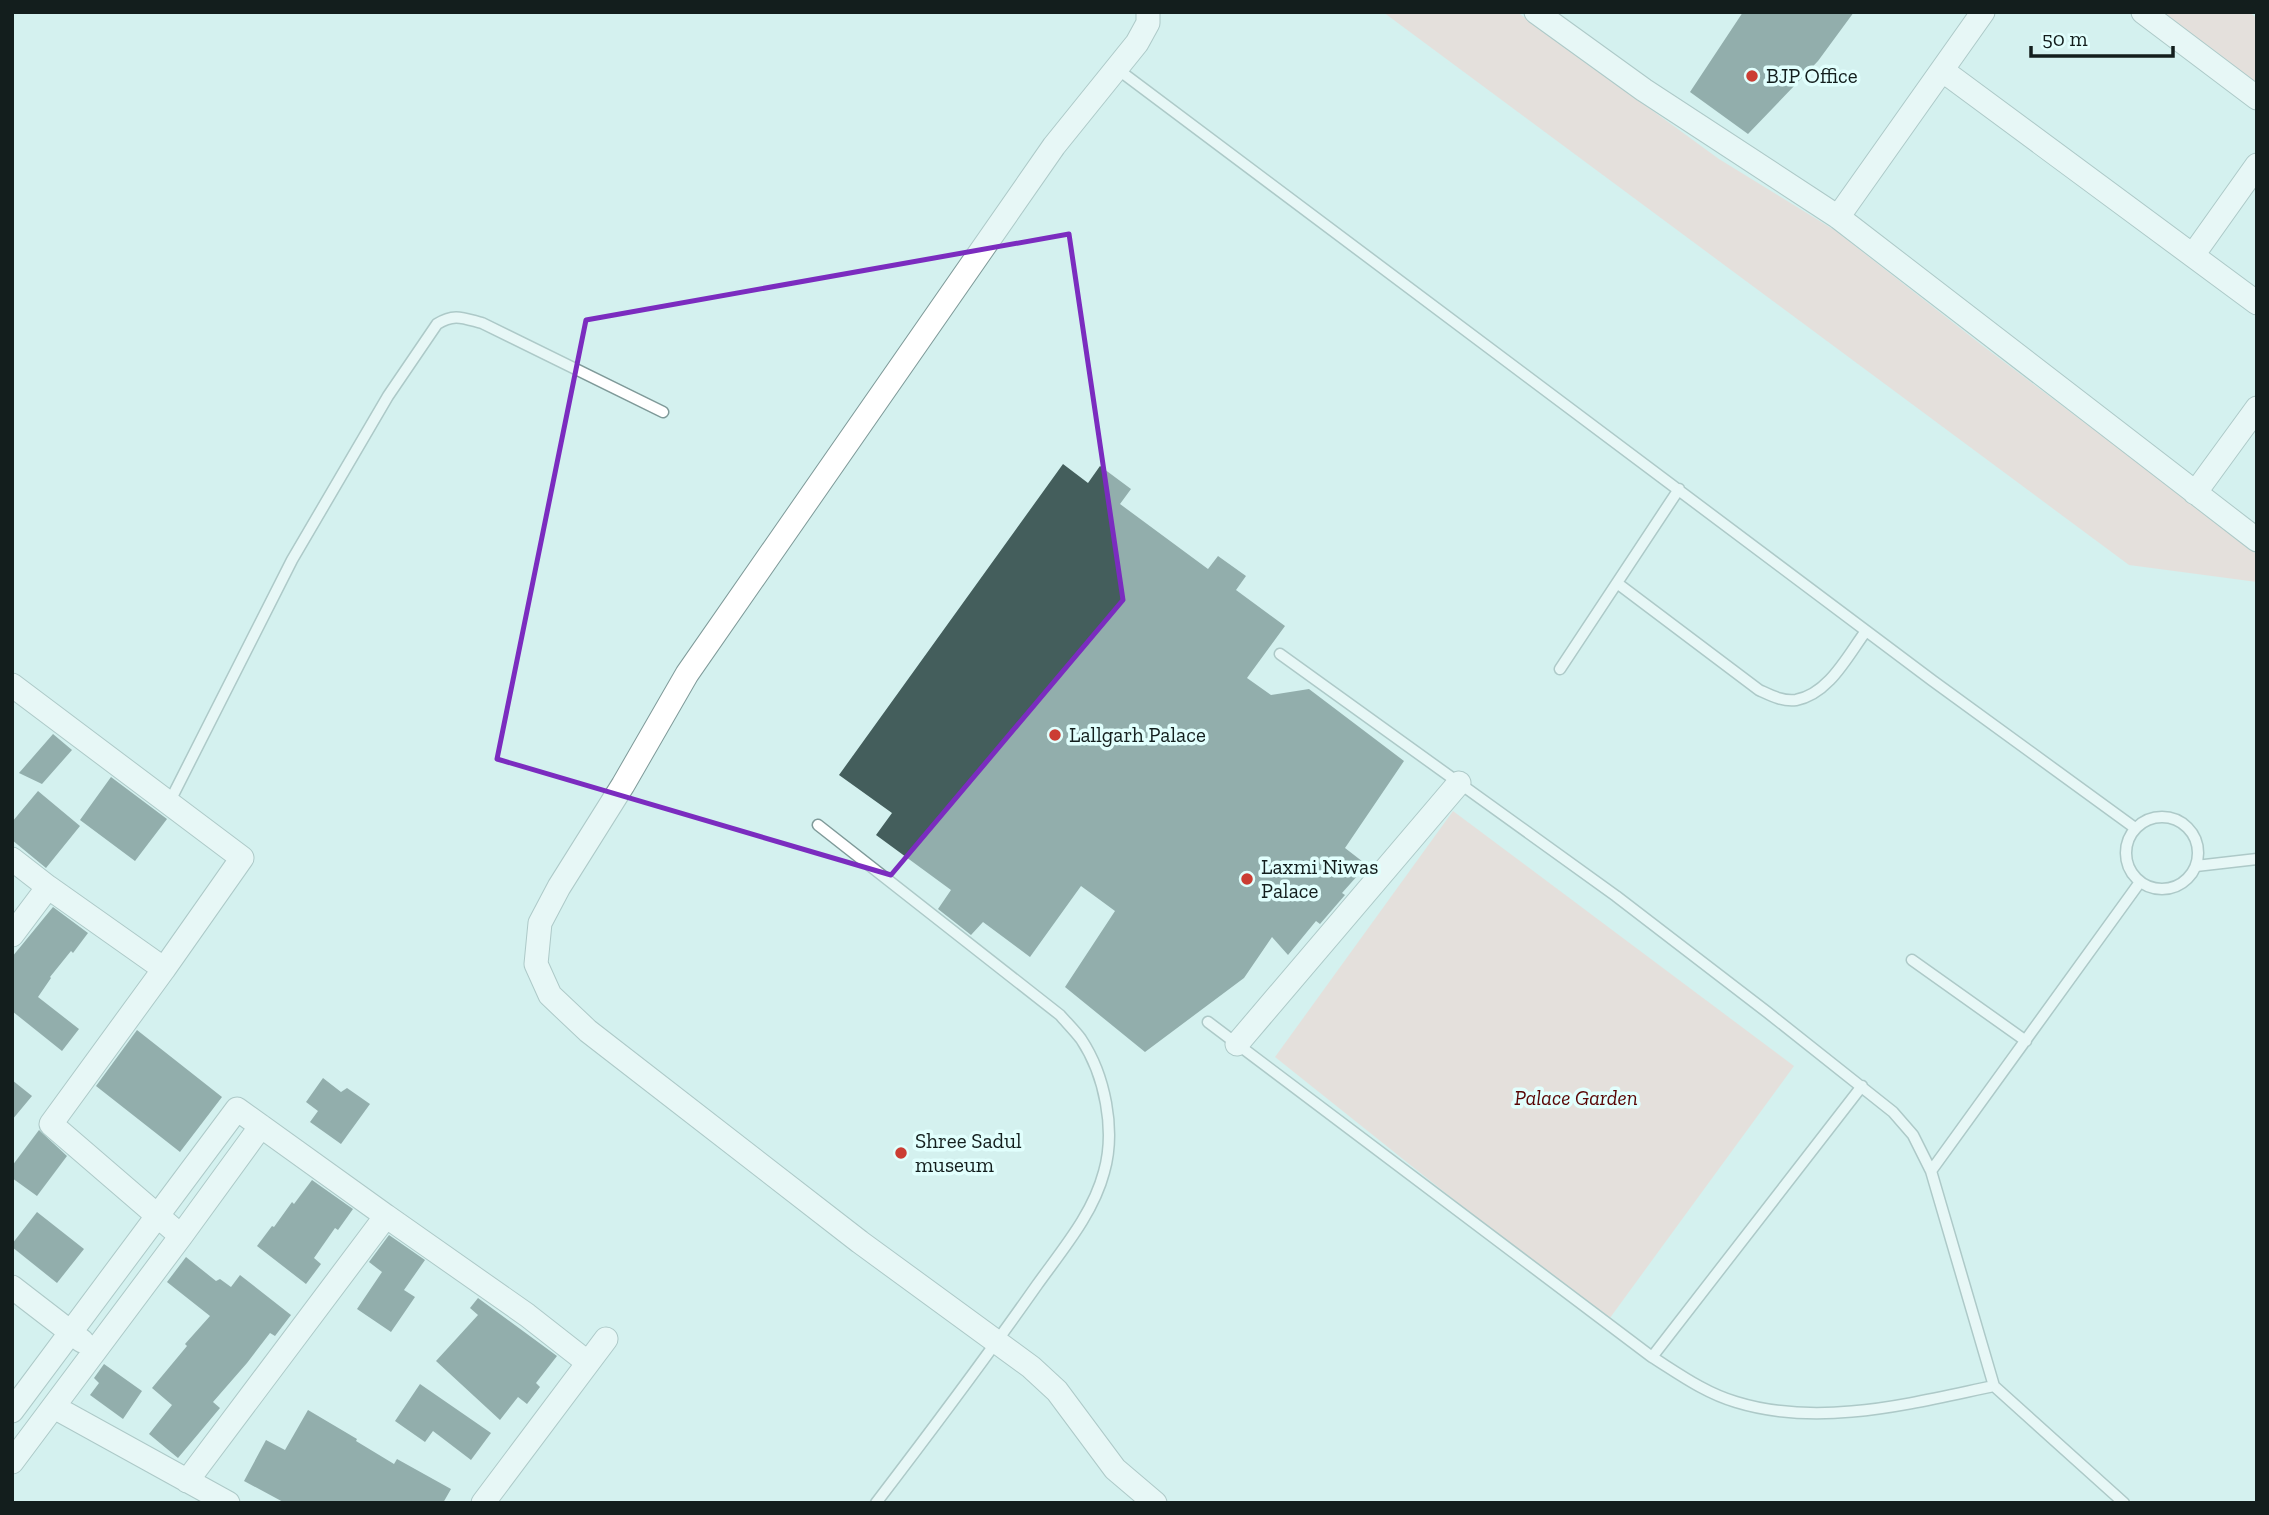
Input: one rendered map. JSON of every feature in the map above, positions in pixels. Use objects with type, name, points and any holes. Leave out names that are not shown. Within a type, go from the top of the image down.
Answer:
[{"type":"street","points":[[1148,12],[1148,23],[1137,43],[1038,168],[687,674],[540,923],[536,964],[550,995],[588,1031],[860,1242],[1031,1367],[1057,1391],[1115,1469],[1155,1503]]},
{"type":"street","points":[[1536,12],[1644,90],[1838,216],[2257,540]]},
{"type":"street","points":[[1838,216],[1983,12]]},
{"type":"street","points":[[2143,12],[2257,98]]},
{"type":"street","points":[[1942,71],[2257,303]]},
{"type":"street","points":[[2193,255],[2257,165]]},
{"type":"street","points":[[2195,493],[2257,408]]},
{"type":"street","points":[[12,685],[242,858],[51,1124],[181,1236]]},
{"type":"street","points":[[1237,1044],[1459,783]]},
{"type":"street","points":[[12,859],[164,969]]},
{"type":"street","points":[[12,935],[48,887]]},
{"type":"street","points":[[12,1411],[237,1109],[527,1315],[587,1362]]},
{"type":"street","points":[[12,1462],[261,1126]]},
{"type":"street","points":[[187,1481],[386,1216]]},
{"type":"street","points":[[12,1287],[96,1351]]},
{"type":"street","points":[[483,1503],[606,1339]]},
{"type":"street","points":[[54,1407],[228,1503]]},
{"type":"lane","points":[[1116,68],[1866,631],[2135,828]]},
{"type":"lane","points":[[169,803],[292,560],[388,396],[437,324],[449,317],[461,317],[482,324],[663,412]]},
{"type":"lane","points":[[1560,669],[1679,489]]},
{"type":"lane","points":[[1617,583],[1759,690],[1777,698],[1795,700],[1812,694],[1828,682],[1866,631]]},
{"type":"lane","points":[[1280,654],[1616,896],[1893,1112],[1913,1135],[1931,1171],[1994,1386],[2124,1503]]},
{"type":"lane","points":[[2157,816],[2182,821],[2197,841],[2199,854],[2191,876],[2183,883],[2161,890],[2140,882],[2127,864],[2128,839],[2135,828],[2145,820],[2157,816]]},
{"type":"lane","points":[[818,825],[1060,1015],[1081,1039],[1094,1063],[1106,1097],[1108,1131],[1105,1170],[1097,1192],[1074,1233],[997,1342],[876,1503]]},
{"type":"lane","points":[[2196,866],[2257,859]]},
{"type":"lane","points":[[1931,1171],[2140,882]]},
{"type":"lane","points":[[1912,960],[2026,1041]]},
{"type":"lane","points":[[1208,1023],[1652,1357],[1696,1386],[1737,1403],[1788,1412],[1838,1413],[1889,1408],[1994,1386]]},
{"type":"lane","points":[[1652,1357],[1862,1086]]},
{"type":"highlighted area","points":[[1069,234],[1123,600],[891,875],[497,759],[586,320]]},
{"type":"green space","points":[[1383,12],[1517,12],[1719,159],[1836,231],[1983,346],[2238,538],[2257,555],[2257,582],[2129,565]]},
{"type":"green space","points":[[2162,12],[2250,12],[2257,19],[2257,83]]},
{"type":"green space","name":"Palace Garden","points":[[1453,811],[1794,1066],[1607,1322],[1275,1057]]},
{"type":"building","name":"BJP Office","points":[[1743,12],[1854,12],[1818,61],[1748,134],[1690,92]]},
{"type":"building","name":"Lallgarh Palace","points":[[1063,464],[1088,483],[1100,466],[1131,489],[1120,504],[1208,569],[1218,556],[1246,576],[1236,590],[1285,626],[1247,678],[1271,695],[1309,689],[1404,761],[1345,848],[1367,865],[1342,893],[1345,895],[1320,924],[1316,921],[1288,955],[1272,937],[1244,978],[1145,1052],[1065,987],[1115,911],[1081,886],[1030,957],[983,922],[971,935],[938,909],[951,890],[876,835],[892,813],[839,775]]},
{"type":"building","points":[[53,734],[72,750],[42,784],[19,773]]},
{"type":"building","points":[[111,777],[167,819],[135,861],[80,820]]},
{"type":"building","points":[[38,791],[80,826],[46,868],[12,840],[12,822]]},
{"type":"building","points":[[53,907],[88,933],[50,977],[38,997],[79,1029],[62,1051],[12,1011],[12,957]]},
{"type":"building","points":[[137,1030],[222,1097],[180,1152],[96,1086]]},
{"type":"building","points":[[323,1078],[341,1092],[347,1088],[370,1104],[341,1144],[310,1122],[318,1111],[306,1102]]},
{"type":"building","points":[[12,1080],[32,1096],[12,1120]]},
{"type":"building","points":[[39,1130],[67,1156],[37,1196],[12,1178],[12,1166]]},
{"type":"building","points":[[312,1180],[353,1209],[338,1230],[335,1228],[314,1258],[321,1264],[306,1284],[257,1246]]},
{"type":"building","points":[[37,1212],[84,1249],[57,1283],[12,1247]]},
{"type":"building","points":[[389,1235],[425,1260],[404,1290],[415,1297],[391,1332],[357,1309],[382,1272],[369,1262]]},
{"type":"building","points":[[186,1257],[216,1281],[220,1279],[231,1287],[240,1275],[291,1315],[275,1336],[270,1333],[213,1402],[220,1408],[178,1458],[149,1434],[172,1405],[152,1388],[210,1316],[167,1282]]},
{"type":"building","points":[[478,1298],[557,1356],[536,1383],[540,1387],[527,1404],[518,1397],[500,1420],[436,1361],[478,1315],[470,1308]]},
{"type":"building","points":[[104,1364],[142,1391],[123,1419],[90,1395],[99,1383],[94,1378]]},
{"type":"building","points":[[420,1384],[491,1433],[471,1460],[433,1431],[425,1442],[395,1421]]},
{"type":"building","points":[[308,1410],[394,1464],[397,1459],[451,1489],[443,1503],[285,1503],[244,1481],[266,1440],[285,1450]]},
{"type":"place","name":"BJP Office","points":[[1752,76]]},
{"type":"place","name":"Lallgarh Palace","points":[[1055,735]]},
{"type":"place","name":"Laxmi Niwas Palace","points":[[1247,879]]},
{"type":"place","name":"Shree Sadul museum","points":[[901,1153]]}]
